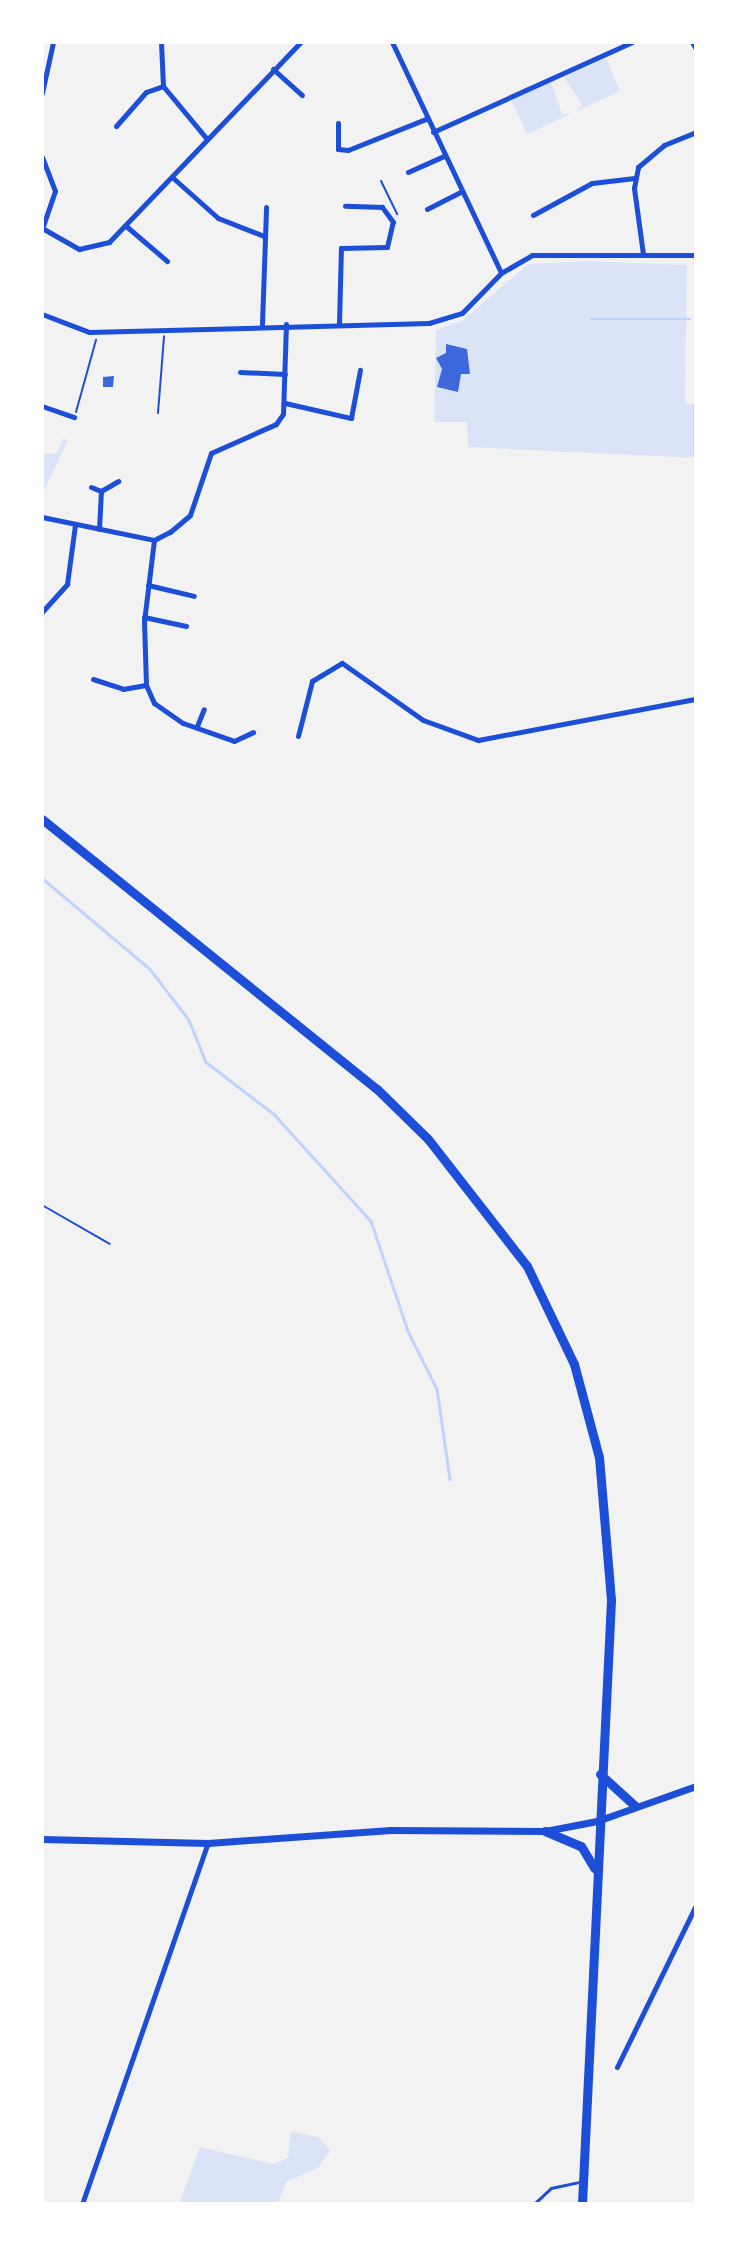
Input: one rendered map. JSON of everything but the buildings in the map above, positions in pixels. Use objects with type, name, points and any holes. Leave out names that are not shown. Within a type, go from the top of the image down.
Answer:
[{"type":"highway","points":[[42,819],[377,1089],[474,1191],[527,1266],[574,1364],[596,1436],[608,1514],[611,1600],[597,1821],[582,2204]]},
{"type":"highway","points":[[600,1774],[635,1806]]},
{"type":"highway","points":[[545,1831],[581,1846],[595,1870]]},
{"type":"street","points":[[42,93],[45,66],[53,42]]},
{"type":"street","points":[[161,42],[163,86],[207,139]]},
{"type":"street","points":[[43,161],[55,191],[42,228],[90,251],[127,226],[301,42]]},
{"type":"street","points":[[392,42],[426,119],[501,273]]},
{"type":"street","points":[[433,132],[632,42]]},
{"type":"street","points":[[692,42],[696,49]]},
{"type":"street","points":[[273,69],[302,95]]},
{"type":"street","points":[[116,126],[146,92],[163,86]]},
{"type":"street","points":[[338,124],[338,149],[348,150],[426,119]]},
{"type":"street","points":[[643,254],[635,178],[651,153],[695,135]]},
{"type":"street","points":[[408,172],[444,156]]},
{"type":"street","points":[[172,177],[218,218],[264,236]]},
{"type":"street","points":[[533,215],[592,183],[635,178]]},
{"type":"street","points":[[427,209],[461,192]]},
{"type":"street","points":[[340,323],[341,248],[387,247],[391,231],[382,207],[345,206]]},
{"type":"street","points":[[262,324],[266,207]]},
{"type":"street","points":[[127,226],[167,261]]},
{"type":"street","points":[[42,314],[74,329],[99,332],[450,319],[501,273],[543,254],[696,255]]},
{"type":"street","points":[[42,517],[154,540],[190,515],[211,453],[276,424],[285,403],[286,324]]},
{"type":"street","points":[[285,403],[351,418],[360,370]]},
{"type":"street","points":[[240,372],[285,374]]},
{"type":"street","points":[[42,406],[74,417]]},
{"type":"street","points":[[101,491],[118,481]]},
{"type":"street","points":[[91,487],[101,491]]},
{"type":"street","points":[[99,529],[101,491]]},
{"type":"street","points":[[42,612],[67,584],[75,525]]},
{"type":"street","points":[[154,540],[144,617],[146,685],[164,713],[234,741],[253,732]]},
{"type":"street","points":[[148,585],[194,596]]},
{"type":"street","points":[[144,617],[186,626]]},
{"type":"street","points":[[298,736],[312,681],[342,663],[423,720],[478,740],[696,699]]},
{"type":"street","points":[[93,679],[123,689],[146,685]]},
{"type":"street","points":[[197,726],[204,709]]},
{"type":"street","points":[[42,1839],[208,1843],[391,1830],[545,1831],[597,1821],[696,1786]]},
{"type":"street","points":[[82,2204],[208,1843]]},
{"type":"street","points":[[617,2067],[696,1905]]},
{"type":"lane","points":[[534,2204],[551,2188],[582,2181]]},
{"type":"path","points":[[381,181],[403,226],[391,231]]},
{"type":"path","points":[[158,412],[164,328]]},
{"type":"path","points":[[74,417],[99,332]]},
{"type":"path","points":[[42,1205],[110,1244]]},
{"type":"shaded area","points":[[606,58],[620,91],[575,112],[582,105],[564,77]]},
{"type":"shaded area","points":[[551,82],[562,114],[571,114],[527,134],[511,100]]},
{"type":"shaded area","points":[[587,261],[687,265],[685,403],[696,404],[696,458],[468,447],[467,422],[434,422],[436,330],[462,321],[528,264]]},
{"type":"shaded area","points":[[63,439],[68,440],[44,490],[42,453],[56,454]]},
{"type":"shaded area","points":[[291,2131],[320,2138],[330,2151],[318,2168],[286,2182],[278,2204],[179,2204],[200,2147],[273,2164],[288,2158]]},
{"type":"waterway","points":[[591,319],[690,319]]},
{"type":"waterway","points":[[694,405],[694,452]]},
{"type":"waterway","points":[[42,878],[150,969],[189,1020],[206,1062],[274,1114],[371,1221],[408,1331],[437,1389],[450,1479]]}]
